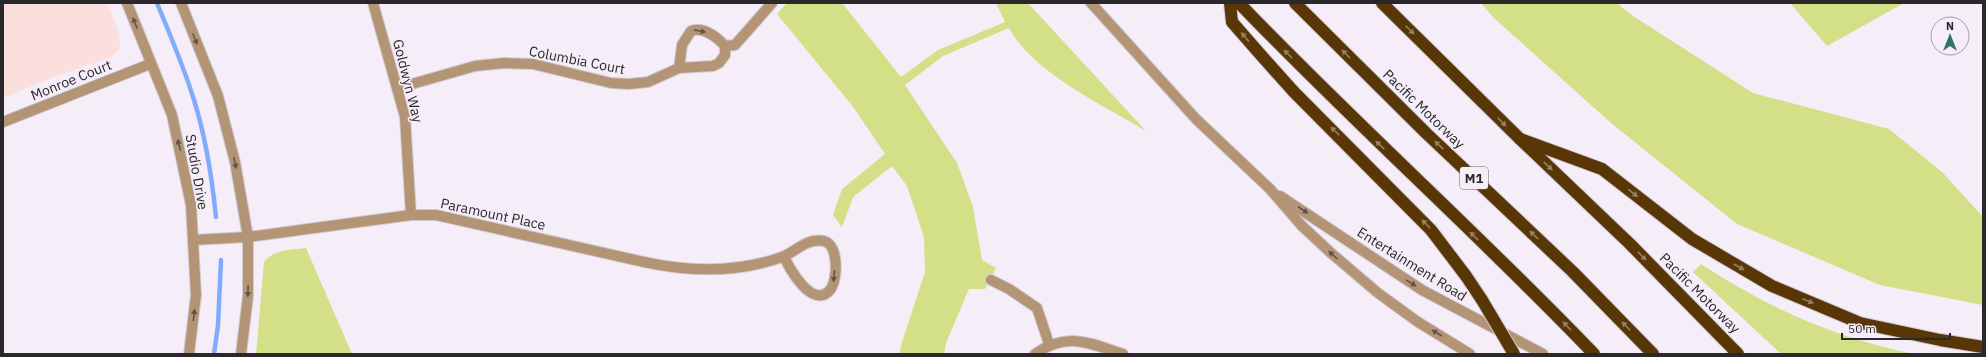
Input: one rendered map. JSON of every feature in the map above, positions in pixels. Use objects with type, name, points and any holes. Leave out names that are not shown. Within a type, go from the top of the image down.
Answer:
[{"type":"highway","points":[[1230,3],[1232,22],[1255,49],[1294,92],[1431,230],[1466,276],[1514,354]]},
{"type":"highway","points":[[1239,3],[1286,53],[1544,302],[1594,354]]},
{"type":"highway","name":"Pacific Motorway","points":[[1295,3],[1426,134],[1573,272],[1653,354]]},
{"type":"highway","name":"Pacific Motorway","points":[[1382,3],[1520,140],[1630,244],[1738,354]]},
{"type":"highway","points":[[1520,140],[1602,169],[1692,239],[1772,286],[1860,323],[1940,340],[1983,347]]},
{"type":"street","name":"Studio Drive","points":[[127,3],[150,64],[172,115],[191,205],[196,295],[189,354]]},
{"type":"street","points":[[181,3],[218,96],[235,162],[248,237],[248,296],[241,354]]},
{"type":"street","name":"Goldwyn Way","points":[[373,3],[405,117],[411,215]]},
{"type":"street","points":[[679,68],[682,45],[691,31],[700,30],[720,39],[726,46],[735,45],[772,3]]},
{"type":"street","name":"Entertainment Road","points":[[1091,3],[1196,119],[1270,189],[1302,226],[1352,272],[1418,322],[1470,354]]},
{"type":"street","name":"Columbia Court","points":[[398,88],[475,66],[504,63],[533,64],[611,83],[629,84],[648,82],[679,68],[713,66],[723,59],[726,46]]},
{"type":"street","name":"Monroe Court","points":[[3,122],[150,64]]},
{"type":"street","name":"Entertainment Road","points":[[1270,189],[1422,290],[1543,354]]},
{"type":"street","name":"Paramount Place","points":[[193,240],[248,237],[411,215],[436,215],[673,268],[697,270],[727,269],[784,256],[794,249],[816,241],[825,242],[832,246],[836,258],[833,283],[830,289],[826,293],[818,295],[809,292],[801,285],[784,256]]},
{"type":"street","points":[[991,280],[1009,289],[1037,308],[1049,344]]},
{"type":"street","points":[[1035,354],[1049,344],[1066,340],[1084,341],[1123,354]]},
{"type":"shaded area","points":[[3,3],[107,3],[119,32],[119,50],[111,57],[54,77],[3,98]]},
{"type":"green space","points":[[787,3],[842,3],[901,77],[938,50],[1005,22],[996,3],[1028,3],[1146,131],[1070,87],[1052,74],[1034,59],[1020,44],[1009,28],[943,56],[905,85],[957,163],[973,207],[982,260],[996,268],[985,289],[969,289],[946,343],[944,354],[899,354],[925,272],[924,237],[907,186],[892,166],[853,197],[842,227],[833,215],[842,189],[885,154],[854,108],[777,14]]},
{"type":"green space","points":[[1481,3],[1617,3],[1633,16],[1753,93],[1889,129],[1942,172],[1983,217],[1983,305],[1880,285],[1737,224],[1611,123],[1494,18]]},
{"type":"green space","points":[[1790,3],[1904,3],[1827,46]]},
{"type":"green space","points":[[306,248],[352,354],[256,354],[264,262],[278,252]]},
{"type":"green space","points":[[1701,264],[1751,294],[1803,320],[1857,339],[1914,354],[1781,354],[1693,272]]},
{"type":"waterway","points":[[157,3],[181,63],[198,114],[208,158],[216,217]]},
{"type":"waterway","points":[[214,354],[218,325],[221,260]]}]
